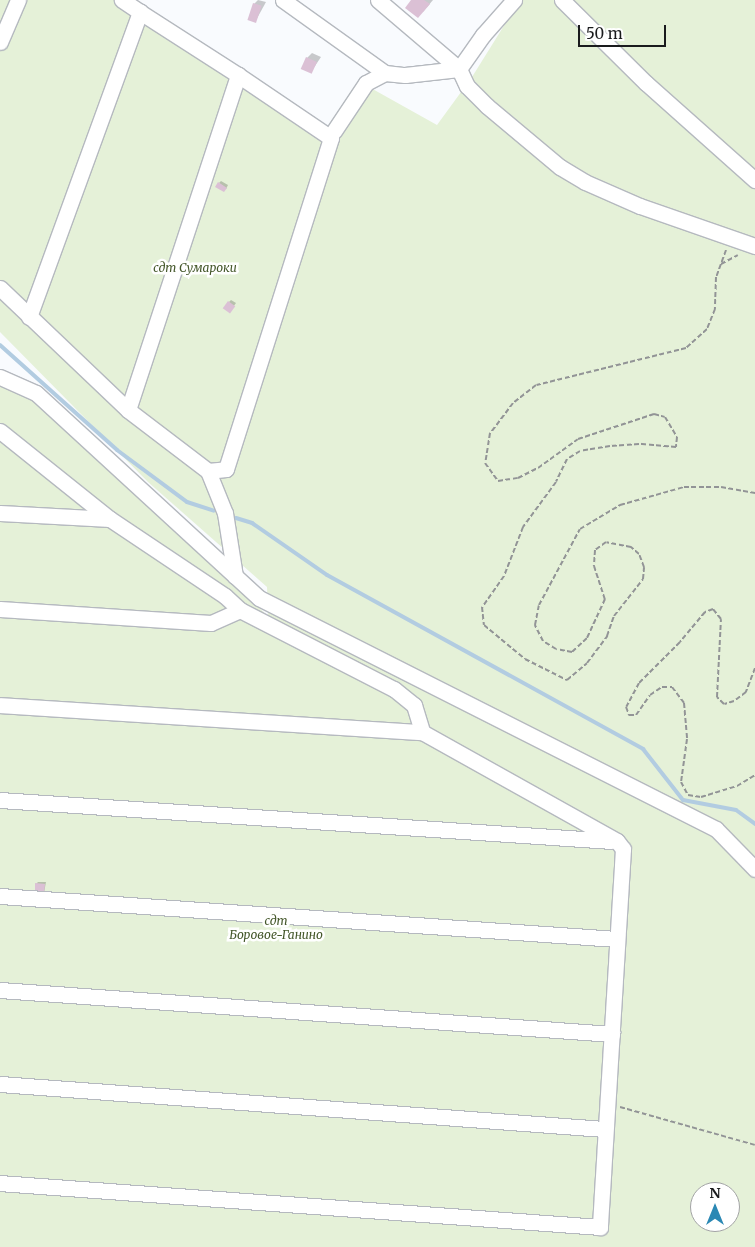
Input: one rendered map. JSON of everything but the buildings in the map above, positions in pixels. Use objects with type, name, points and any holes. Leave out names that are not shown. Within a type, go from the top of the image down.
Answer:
[{"type":"street","points":[[0,42],[18,0]]},
{"type":"street","points":[[122,0],[332,138],[226,469],[208,471]]},
{"type":"street","points":[[283,0],[385,73],[406,75],[459,70]]},
{"type":"street","points":[[378,0],[459,70],[467,86],[488,106],[560,167],[585,182],[632,202],[731,239],[750,250]]},
{"type":"street","points":[[459,70],[483,35],[514,0]]},
{"type":"street","points":[[562,0],[646,82],[755,180]]},
{"type":"street","points":[[29,317],[140,12]]},
{"type":"street","points":[[334,131],[366,83],[385,73]]},
{"type":"street","points":[[128,410],[238,75]]},
{"type":"street","points":[[0,288],[128,410],[208,471],[225,513],[235,576]]},
{"type":"street","points":[[0,377],[36,393],[259,598],[716,829],[755,869]]},
{"type":"street","points":[[0,431],[110,520],[225,596],[240,610],[394,689],[414,705],[422,732]]},
{"type":"street","points":[[0,513],[110,520]]},
{"type":"street","points":[[0,609],[211,623],[240,610]]},
{"type":"street","points":[[0,705],[422,732],[616,841],[623,849],[612,1034],[604,1129],[600,1226],[0,1183]]},
{"type":"street","points":[[0,800],[616,841]]},
{"type":"street","points":[[0,896],[617,939]]},
{"type":"street","points":[[0,990],[612,1034]]},
{"type":"street","points":[[0,1084],[604,1129]]},
{"type":"path","points":[[731,239],[716,277],[715,309],[707,329],[686,348],[536,385],[513,403],[490,433],[485,463],[498,481],[518,478],[538,468],[578,439],[654,414],[666,417],[677,437],[676,448],[639,444],[610,446],[580,451],[567,459],[556,482],[523,528],[504,576],[482,607],[484,625],[525,659],[567,680],[587,663],[607,636],[614,616],[643,579],[644,567],[639,554],[631,547],[606,542],[595,550],[594,566],[605,599],[587,638],[572,652],[556,649],[543,642],[535,625],[539,604],[580,529],[620,505],[684,487],[721,487],[755,493]]},
{"type":"path","points":[[720,265],[730,257],[750,250]]},
{"type":"path","points":[[755,668],[746,692],[734,701],[724,704],[717,697],[721,619],[713,609],[705,612],[680,642],[639,682],[626,707],[629,715],[636,715],[650,695],[662,687],[672,687],[684,703],[687,739],[681,782],[688,795],[701,797],[737,786],[755,775]]},
{"type":"path","points":[[607,1103],[755,1145]]},
{"type":"green space","points":[[0,0],[121,0],[331,137],[369,87],[437,125],[472,77],[520,0],[755,0],[755,1247],[0,1247],[0,385],[34,401],[268,616],[267,587],[148,482],[0,332]]},
{"type":"waterway","points":[[0,345],[117,450],[187,502],[214,511]]},
{"type":"waterway","points":[[236,518],[252,523],[327,575],[643,749],[683,800],[736,810],[755,824]]},
{"type":"park label","name":"сдт Сумароки","points":[[195,268]]},
{"type":"park label","name":"сдт Боровое-Ганино","points":[[276,928]]}]
